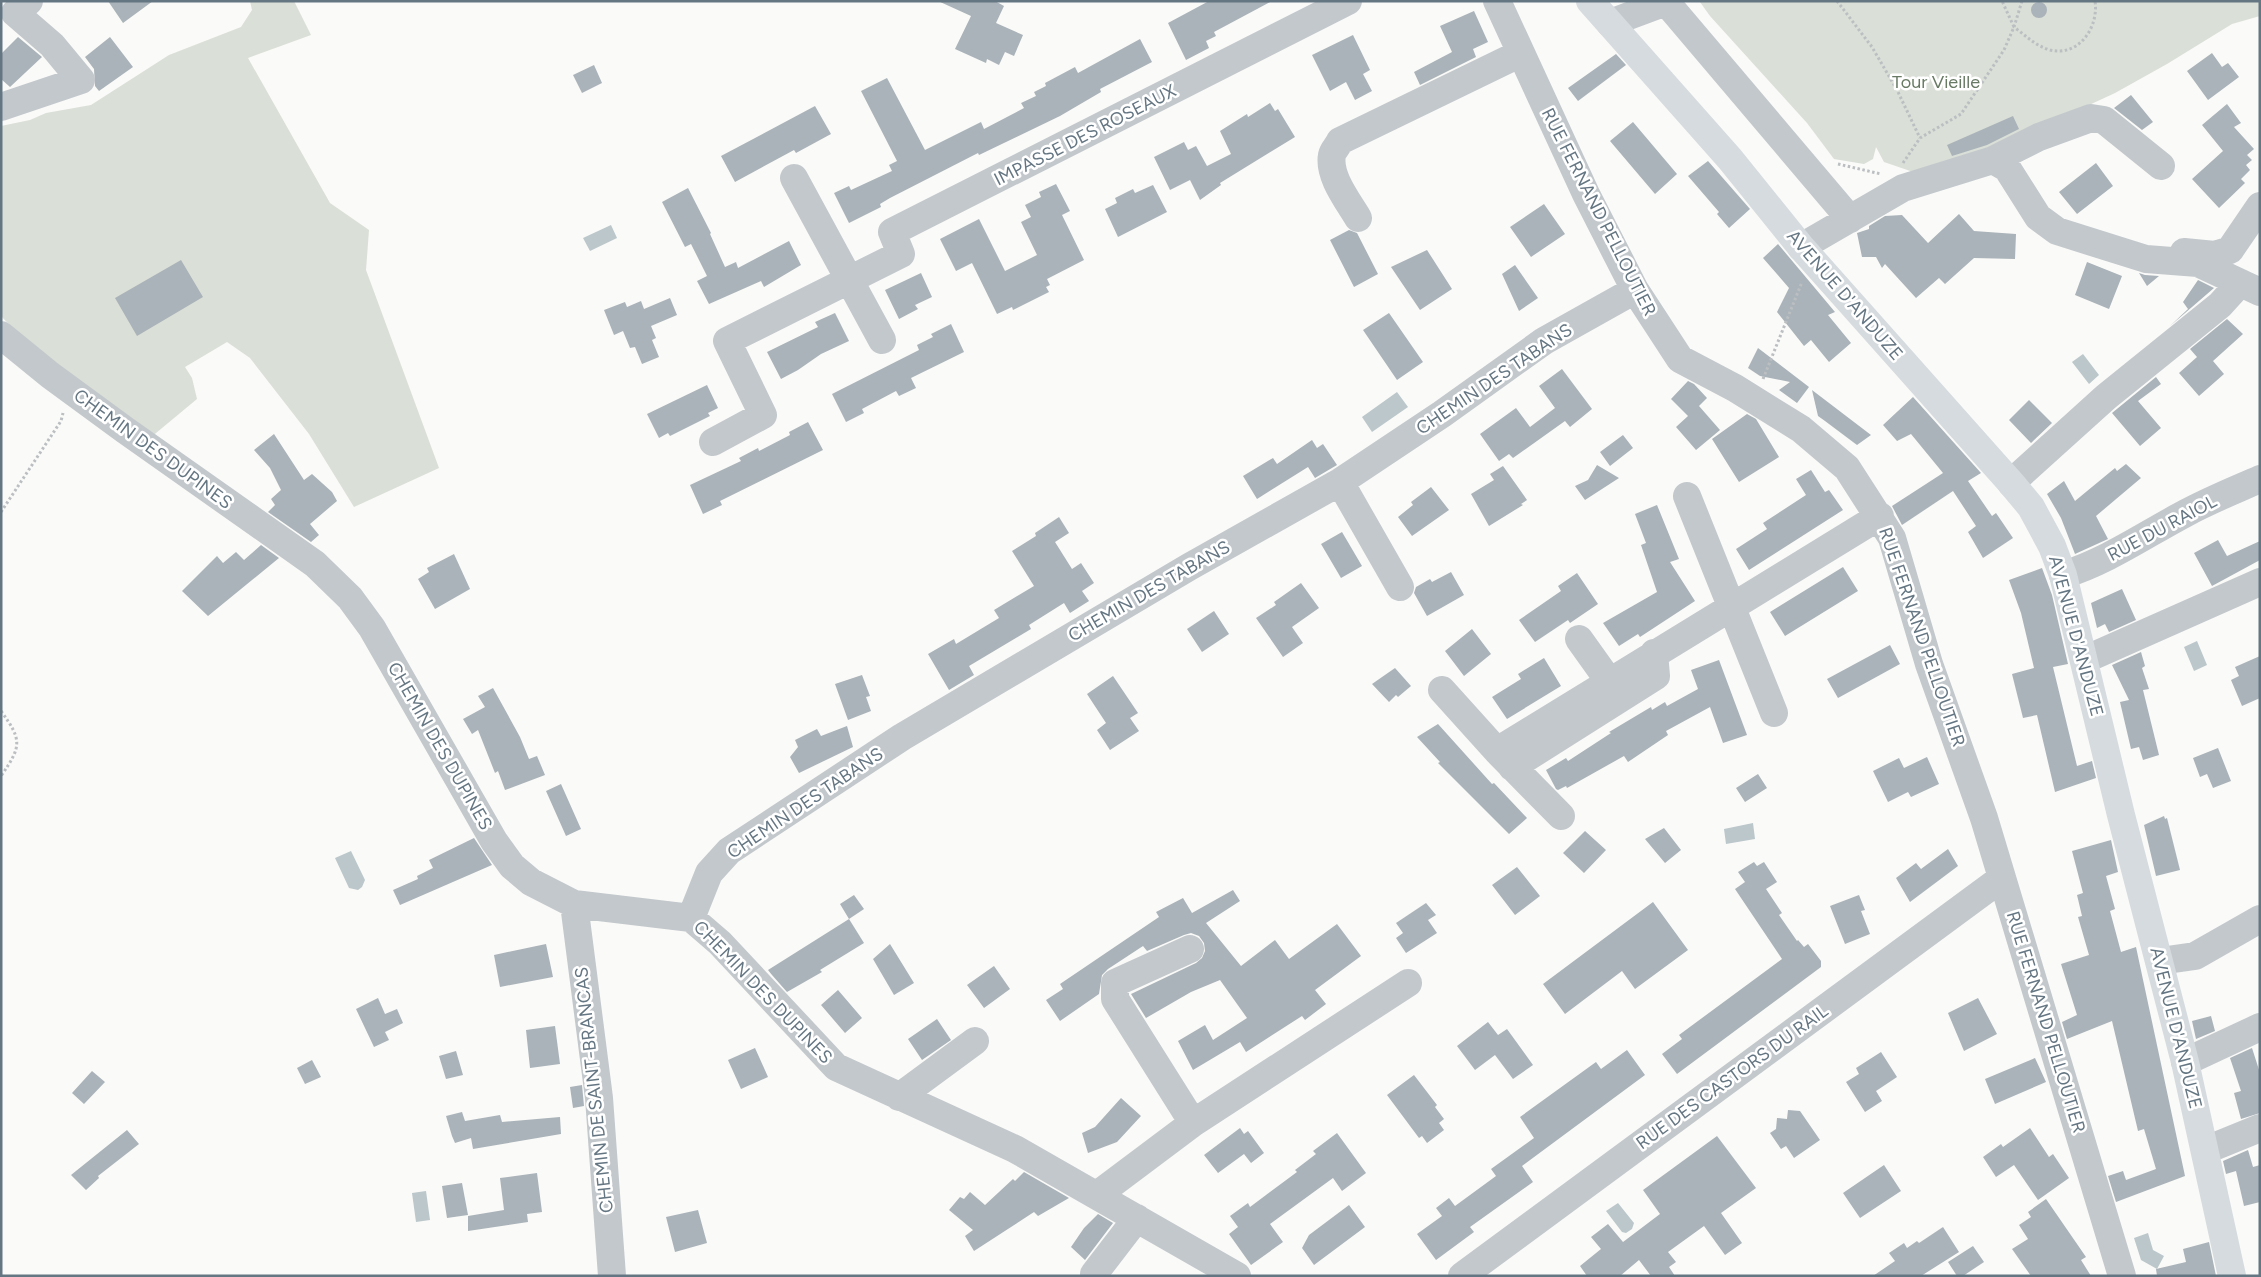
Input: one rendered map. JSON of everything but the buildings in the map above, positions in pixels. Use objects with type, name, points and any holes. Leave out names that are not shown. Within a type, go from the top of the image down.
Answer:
[{"type":"main road","name":"AVENUE D'ANDUZE","points":[[1590,1],[1730,159],[1806,253],[2011,483],[2031,507],[2052,546],[2063,575],[2121,815],[2185,1062],[2206,1150],[2232,1276]]},
{"type":"street","points":[[1,107],[82,80],[52,45],[15,13],[29,1]]},
{"type":"street","name":"IMPASSE DES ROSEAUX","points":[[713,442],[762,415],[726,341],[901,254],[892,232],[1348,1]]},
{"type":"street","name":"RUE FERNAND PELLOUTIER","points":[[1497,1],[1586,194],[1635,290],[1680,359],[1749,397],[1801,429],[1847,468],[1880,516],[1892,538],[1929,664],[1984,818],[2122,1276]]},
{"type":"street","points":[[1610,23],[1667,2],[1850,219]]},
{"type":"street","points":[[1358,218],[1337,180],[1332,166],[1333,154],[1340,141],[1521,53]]},
{"type":"street","points":[[1806,253],[1850,219],[1903,188],[1993,160],[2039,137],[2091,118],[2104,120],[2161,166]]},
{"type":"street","points":[[1993,160],[2007,168],[2038,217],[2056,231],[2146,258],[2198,263],[2250,288]]},
{"type":"street","points":[[794,178],[882,340]]},
{"type":"street","points":[[2159,259],[2184,252],[2214,255],[2230,250],[2260,206]]},
{"type":"street","points":[[2011,483],[2106,397],[2220,305],[2250,288]]},
{"type":"street","name":"CHEMIN DES TABANS","points":[[692,918],[710,873],[729,851],[902,737],[1189,567],[1340,482],[1442,414],[1544,341],[1635,290]]},
{"type":"street","name":"CHEMIN DES DUPINES","points":[[1,335],[50,375],[125,430],[315,564],[350,598],[372,628],[494,841],[512,866],[531,882],[574,904],[692,918],[720,943],[836,1067],[1015,1149],[1237,1276]]},
{"type":"street","name":"RUE DU RAIOL","points":[[2063,575],[2126,548],[2187,512],[2260,479]]},
{"type":"street","points":[[1340,482],[1400,587]]},
{"type":"street","points":[[1687,496],[1774,713]]},
{"type":"street","points":[[1504,759],[1609,681],[1880,516]]},
{"type":"street","points":[[2084,660],[2260,582]]},
{"type":"street","points":[[1579,639],[1609,681]]},
{"type":"street","points":[[1504,759],[1656,676],[1654,654]]},
{"type":"street","points":[[1442,690],[1504,759],[1561,816]]},
{"type":"street","name":"RUE DES CASTORS DU RAIL","points":[[1462,1276],[2002,878]]},
{"type":"street","name":"CHEMIN DE SAINT-BRANCAS","points":[[574,904],[599,1098],[612,1276]]},
{"type":"street","points":[[2160,961],[2195,956],[2260,919]]},
{"type":"street","points":[[1190,949],[1115,983],[1115,999],[1192,1122]]},
{"type":"street","points":[[1097,1195],[1192,1122],[1408,983]]},
{"type":"street","points":[[2185,1062],[2260,1026]]},
{"type":"street","points":[[900,1097],[975,1041]]},
{"type":"street","points":[[2206,1150],[2260,1128]]},
{"type":"street","points":[[1096,1276],[1094,1274],[1137,1218]]},
{"type":"path","points":[[1837,1],[1872,47],[1897,90],[1920,138],[1960,114],[2004,50],[2022,1]]},
{"type":"path","points":[[2002,1],[2014,27],[2035,44],[2052,50],[2073,48],[2085,39],[2093,26],[2096,9],[2095,1]]},
{"type":"path","points":[[1838,164],[1886,175]]},
{"type":"path","points":[[1749,397],[1764,378],[1806,253]]},
{"type":"path","points":[[1,512],[61,421],[63,413],[60,408]]},
{"type":"path","points":[[1,711],[17,736],[17,746],[15,756],[1,776]]},
{"type":"green space","points":[[250,1],[294,1],[311,35],[248,58],[330,203],[369,230],[366,270],[439,468],[354,507],[309,434],[250,358],[227,342],[185,367],[192,378],[197,399],[150,438],[43,360],[1,316],[1,126],[30,120],[46,113],[91,105],[169,55],[241,27],[252,10]]},
{"type":"green space","name":"Tour Vieille","points":[[2260,1],[2260,16],[2232,24],[2115,93],[2003,145],[1919,174],[1884,162],[1876,147],[1873,159],[1864,164],[1834,159],[1807,123],[1710,16],[1700,2]]},
{"type":"shaded area","points":[[611,225],[617,238],[590,251],[583,238]]},
{"type":"shaded area","points":[[2083,354],[2099,375],[2089,384],[2072,362]]},
{"type":"shaded area","points":[[1397,392],[1408,407],[1372,432],[1362,417]]},
{"type":"shaded area","points":[[2197,641],[2207,665],[2194,671],[2184,647]]},
{"type":"shaded area","points":[[1753,823],[1755,839],[1726,844],[1724,829]]},
{"type":"shaded area","points":[[351,851],[365,880],[362,887],[358,890],[349,888],[335,858]]},
{"type":"shaded area","points":[[426,1191],[430,1220],[416,1222],[412,1193]]},
{"type":"shaded area","points":[[1618,1203],[1634,1223],[1632,1229],[1626,1233],[1622,1232],[1606,1211]]},
{"type":"shaded area","points":[[2148,1233],[2153,1250],[2164,1256],[2157,1269],[2141,1260],[2134,1238]]}]
